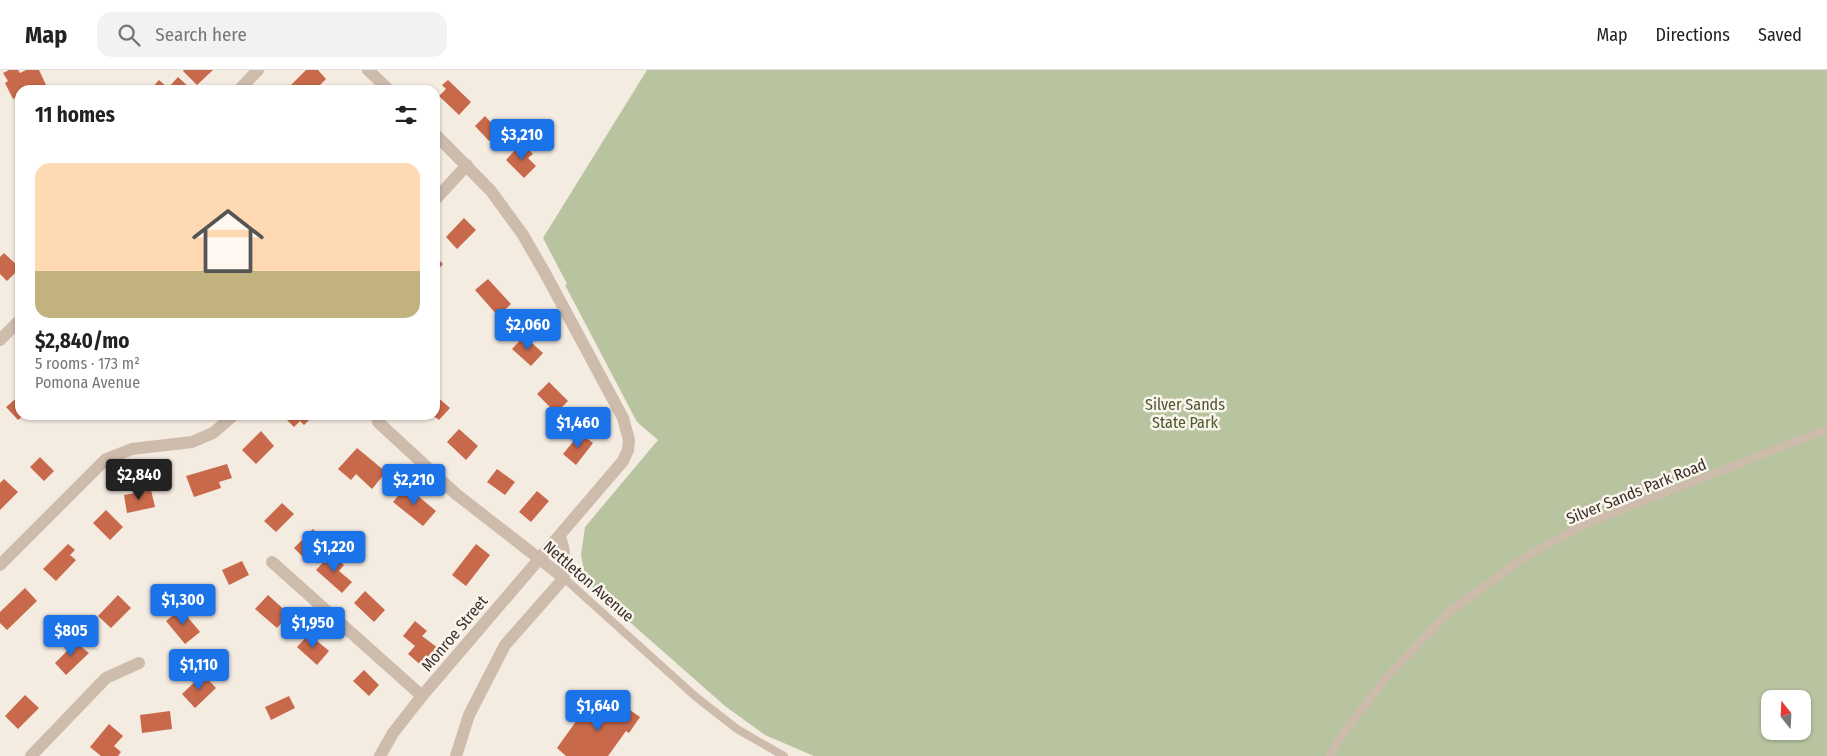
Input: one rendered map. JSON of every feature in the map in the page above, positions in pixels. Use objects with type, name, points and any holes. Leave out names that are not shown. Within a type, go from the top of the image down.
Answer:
[{"type":"street","points":[[244,85],[258,70]]},
{"type":"street","points":[[368,70],[384,85]]},
{"type":"street","points":[[440,139],[467,165],[440,195]]},
{"type":"street","name":"Monroe Street","points":[[380,756],[393,733],[422,696],[623,461],[628,450],[627,430],[607,386],[523,235],[496,197],[467,165]]},
{"type":"street","points":[[0,340],[15,325]]},
{"type":"street","points":[[0,565],[106,458],[132,449],[192,442],[213,433],[228,420]]},
{"type":"street","name":"Nettleton Avenue","points":[[378,422],[456,494],[564,578]]},
{"type":"street","points":[[456,756],[469,715],[505,645],[564,578],[564,550],[560,536]]},
{"type":"street","points":[[272,562],[422,696]]},
{"type":"street","points":[[31,756],[106,678],[139,663]]},
{"type":"lane","name":"Silver Sands Park Road","points":[[1330,756],[1338,740],[1385,679],[1449,612],[1525,558],[1581,526],[1827,429]]},
{"type":"lane","name":"Nettleton Avenue","points":[[564,578],[696,697],[737,729],[784,756]]},
{"type":"green space","name":"Silver Sands State Park","points":[[647,70],[1827,70],[1827,756],[814,756],[765,735],[725,706],[599,595],[591,585],[584,570],[581,555],[585,527],[658,440],[637,422],[565,285],[567,284],[543,238]]},
{"type":"building","points":[[9,70],[18,70],[20,73],[26,70],[39,70],[46,85],[15,85],[15,98],[13,99],[5,83],[8,81],[3,73]]},
{"type":"building","points":[[184,70],[213,70],[197,85],[183,71]]},
{"type":"building","points":[[306,70],[318,70],[326,79],[320,85],[291,85]]},
{"type":"building","points":[[178,77],[187,85],[171,85]]},
{"type":"building","points":[[159,80],[165,85],[154,85]]},
{"type":"building","points":[[448,80],[471,102],[459,115],[440,97],[446,89],[442,85]]},
{"type":"building","points":[[485,116],[499,131],[502,128],[512,138],[503,147],[493,137],[489,141],[475,126]]},
{"type":"building","points":[[525,146],[533,154],[528,158],[536,166],[524,178],[506,160],[517,148],[521,151]]},
{"type":"building","points":[[464,218],[476,230],[457,249],[446,237]]},
{"type":"building","points":[[4,253],[15,263],[15,273],[7,281],[0,274],[0,257]]},
{"type":"building","points":[[488,279],[511,304],[498,316],[475,290]]},
{"type":"building","points":[[524,336],[543,353],[531,366],[512,349]]},
{"type":"building","points":[[549,382],[568,401],[556,413],[537,394]]},
{"type":"building","points":[[15,399],[15,417],[6,407]]},
{"type":"building","points":[[440,399],[450,408],[440,419]]},
{"type":"building","points":[[287,420],[309,420],[304,425],[300,421],[294,427]]},
{"type":"building","points":[[459,429],[478,446],[466,460],[447,442]]},
{"type":"building","points":[[261,431],[274,446],[256,464],[242,450]]},
{"type":"building","points":[[580,433],[593,443],[576,465],[563,454]]},
{"type":"building","points":[[357,448],[386,472],[372,489],[356,474],[351,480],[338,469]]},
{"type":"building","points":[[40,457],[54,471],[44,481],[30,467]]},
{"type":"building","points":[[227,464],[232,478],[219,482],[221,488],[194,497],[186,476]]},
{"type":"building","points":[[497,469],[515,482],[505,495],[487,482]]},
{"type":"building","points":[[4,479],[18,492],[0,510],[0,483]]},
{"type":"building","points":[[406,486],[436,511],[423,526],[393,502]]},
{"type":"building","points":[[151,490],[155,507],[127,513],[124,495]]},
{"type":"building","points":[[537,491],[549,501],[531,522],[519,512]]},
{"type":"building","points":[[282,503],[294,514],[276,532],[264,521]]},
{"type":"building","points":[[106,510],[123,527],[110,540],[93,523]]},
{"type":"building","points":[[313,529],[326,542],[308,562],[294,548]]},
{"type":"building","points":[[68,544],[75,550],[70,555],[76,560],[56,581],[43,569]]},
{"type":"building","points":[[476,544],[490,555],[466,586],[452,575]]},
{"type":"building","points":[[331,554],[344,565],[339,571],[352,582],[342,593],[316,570]]},
{"type":"building","points":[[242,561],[249,575],[229,585],[222,570]]},
{"type":"building","points":[[25,588],[37,601],[7,630],[0,623],[0,612]]},
{"type":"building","points":[[365,591],[385,610],[374,622],[354,603]]},
{"type":"building","points":[[118,595],[131,608],[111,628],[98,616]]},
{"type":"building","points":[[268,595],[289,614],[277,628],[255,609]]},
{"type":"building","points":[[181,609],[200,632],[185,644],[166,621]]},
{"type":"building","points":[[415,621],[427,631],[422,636],[438,648],[423,667],[408,654],[415,646],[403,636]]},
{"type":"building","points":[[309,634],[329,651],[317,665],[297,647]]},
{"type":"building","points":[[70,638],[89,653],[66,675],[55,663],[67,651],[63,646]]},
{"type":"building","points":[[364,670],[379,685],[369,696],[353,681]]},
{"type":"building","points":[[203,674],[216,688],[195,708],[182,694]]},
{"type":"building","points":[[25,695],[39,708],[18,729],[5,716]]},
{"type":"building","points":[[289,696],[295,708],[271,720],[265,707]]},
{"type":"building","points":[[617,701],[640,717],[629,733],[626,731],[608,756],[566,756],[557,748],[587,706],[600,715],[603,711],[607,714]]},
{"type":"building","points":[[170,711],[172,729],[142,733],[140,715]]},
{"type":"building","points":[[109,724],[123,736],[114,746],[121,752],[118,756],[101,756],[90,747]]}]
